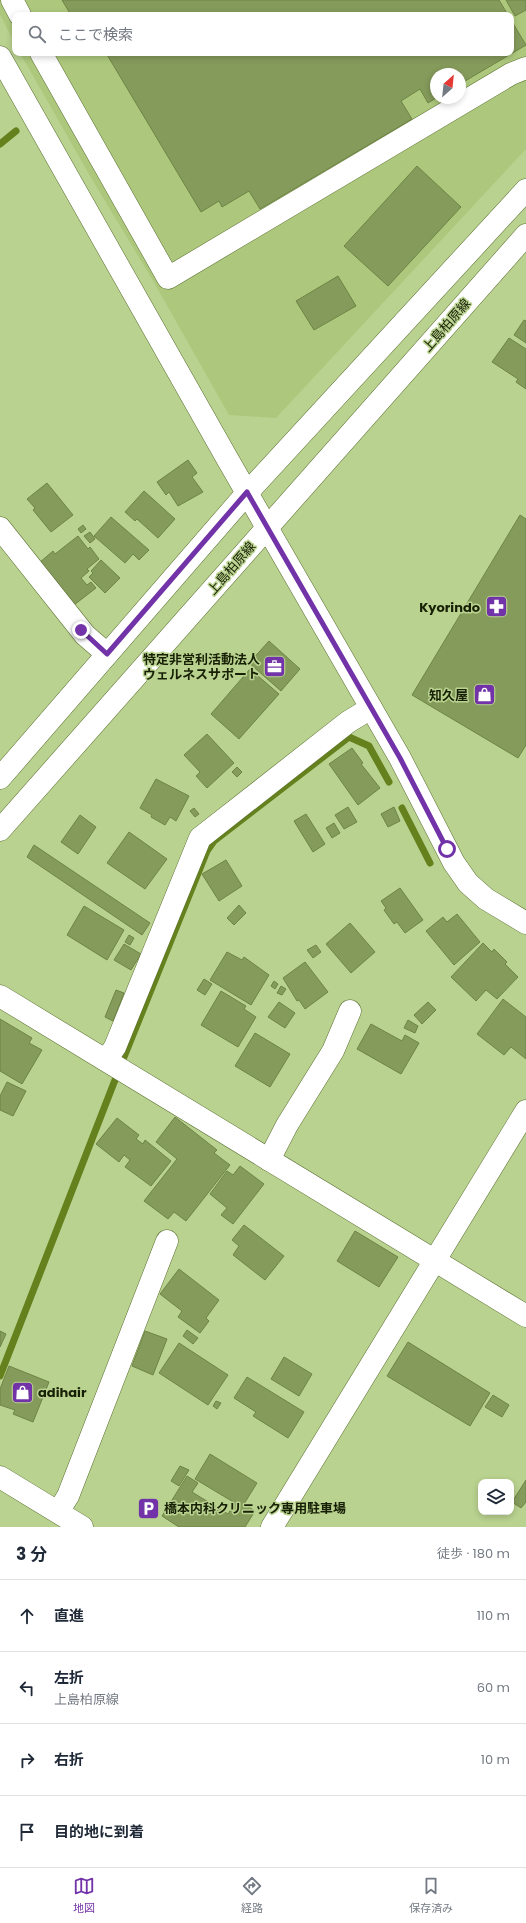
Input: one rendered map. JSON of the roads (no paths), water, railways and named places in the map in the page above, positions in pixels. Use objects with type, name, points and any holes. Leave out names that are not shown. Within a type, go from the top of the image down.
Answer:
[{"type":"street","points":[[12,0],[18,12]]},
{"type":"street","points":[[43,56],[168,278],[525,67]]},
{"type":"street","points":[[0,57],[400,758],[454,863],[468,883],[486,899],[526,923]]},
{"type":"street","points":[[3,769],[107,654],[247,492],[526,190]]},
{"type":"street","name":"上島柏原線","points":[[0,830],[526,235]]},
{"type":"street","points":[[0,528],[81,630],[107,654]]},
{"type":"street","points":[[106,1060],[115,1047],[200,838],[348,722],[371,708]]},
{"type":"street","points":[[0,996],[526,1316]]},
{"type":"street","points":[[269,1160],[287,1125],[333,1051],[350,1011]]},
{"type":"street","points":[[272,1527],[526,1111]]},
{"type":"street","points":[[58,1512],[70,1488],[166,1241]]},
{"type":"street","points":[[0,1477],[82,1527]]},
{"type":"waterway","points":[[0,144],[16,131]]},
{"type":"waterway","points":[[124,1057],[207,851],[214,841],[349,737],[369,746],[389,782]]},
{"type":"waterway","points":[[402,808],[430,863]]},
{"type":"waterway","points":[[0,1376],[115,1080]]},
{"type":"place","name":"Kyorindo","points":[[496,607]]},
{"type":"place","name":"特定非営利活動法人 ウェルネスサポート","points":[[275,666]]},
{"type":"place","name":"知久屋","points":[[484,695]]},
{"type":"place","name":"adihair","points":[[22,1392]]},
{"type":"place","name":"橋本内科クリニック専用駐車場","points":[[149,1508]]}]
